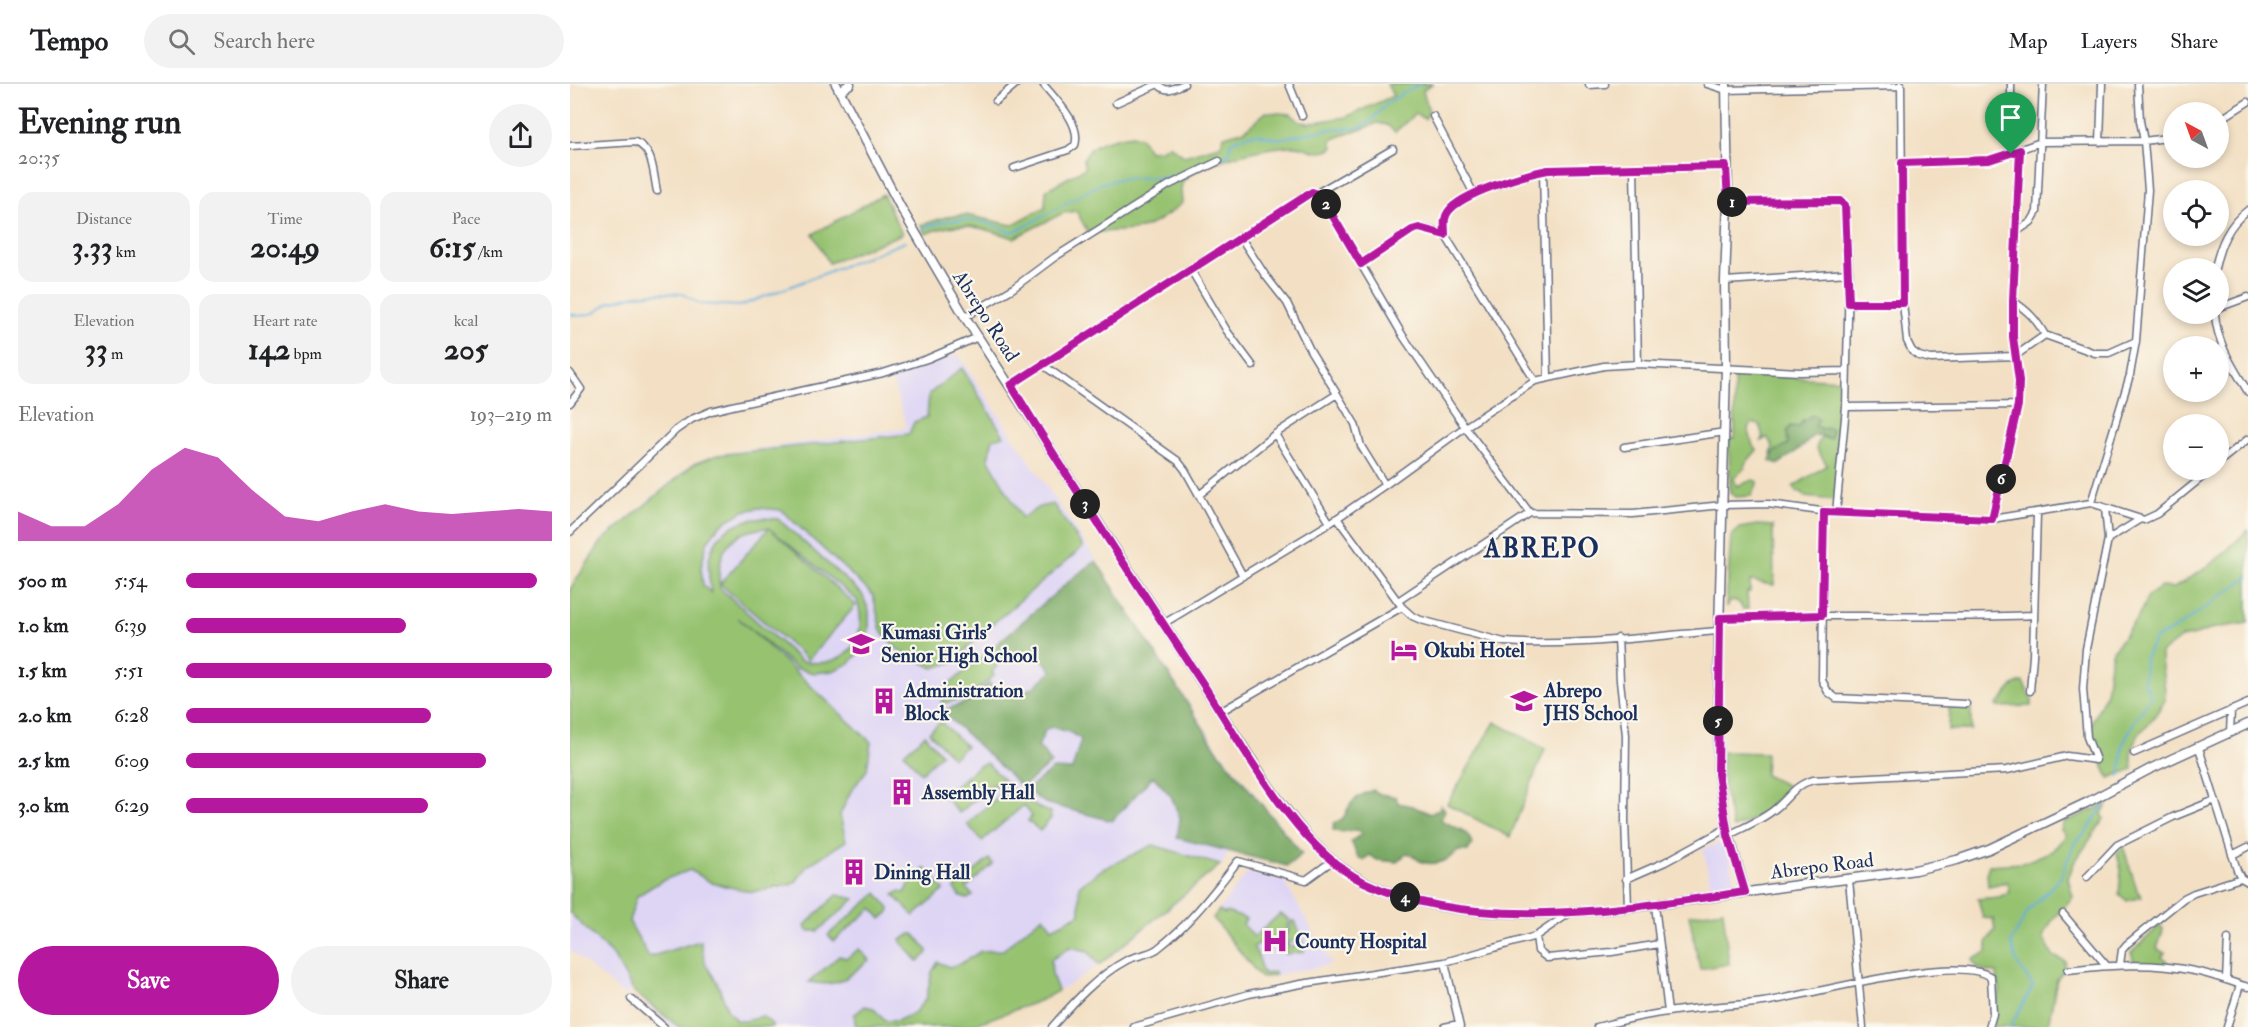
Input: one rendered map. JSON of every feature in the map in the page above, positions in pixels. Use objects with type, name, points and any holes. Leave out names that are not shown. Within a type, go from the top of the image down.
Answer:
[{"type":"main road","points":[[838,87],[850,84]]},
{"type":"main road","name":"Abrepo Road","points":[[838,87],[896,199],[965,317],[1220,712],[1305,836],[1332,861],[1363,882],[1385,891],[1432,904],[1483,913],[1628,907],[1915,870],[1957,860],[1989,849],[2086,803],[2150,769],[2248,724]]},
{"type":"main road","points":[[1726,87],[1728,202],[1718,774],[1728,831],[1745,892]]},
{"type":"street","points":[[996,101],[1016,84]]},
{"type":"street","points":[[1014,168],[1068,150],[1075,145],[1076,134],[1068,116],[1043,84]]},
{"type":"street","points":[[1116,103],[1158,84],[1168,90],[1184,84]]},
{"type":"street","points":[[1289,84],[1302,116]]},
{"type":"street","points":[[1588,85],[1605,84]]},
{"type":"street","points":[[1707,84],[1726,87],[1901,85],[1903,303],[1907,341],[1912,351],[1930,360],[2015,356],[2045,335]]},
{"type":"street","points":[[2011,154],[2012,84]]},
{"type":"street","points":[[2016,232],[2031,222],[2037,212],[2043,84]]},
{"type":"street","points":[[2100,142],[2102,84]]},
{"type":"street","points":[[2091,503],[2130,375],[2136,341],[2148,190],[2140,122],[2139,84]]},
{"type":"street","points":[[2229,114],[2248,102]]},
{"type":"street","points":[[1433,116],[1474,194]]},
{"type":"street","points":[[1902,163],[1989,160],[2041,142],[2144,141],[2163,138]]},
{"type":"street","points":[[570,146],[635,142],[640,144],[650,155],[657,191]]},
{"type":"street","points":[[1011,385],[1312,192],[1317,192],[1393,149]]},
{"type":"street","points":[[1992,519],[2018,405],[2019,381],[2015,356],[2013,301],[2020,150]]},
{"type":"street","points":[[965,317],[1012,289],[1055,257],[1168,185],[1219,161]]},
{"type":"street","points":[[1534,381],[1445,235],[1444,220],[1453,206],[1474,194],[1543,171],[1726,166]]},
{"type":"street","points":[[1634,168],[1638,364]]},
{"type":"street","points":[[1543,171],[1548,377]]},
{"type":"street","points":[[1317,192],[1403,336],[1465,427],[1530,513]]},
{"type":"street","points":[[1728,202],[1840,201],[1845,205],[1849,273],[1846,407],[1836,513]]},
{"type":"street","points":[[2218,258],[2224,237],[2238,218],[2248,210]]},
{"type":"street","points":[[1361,264],[1412,230],[1419,228],[1445,235]]},
{"type":"street","points":[[1241,238],[1287,303],[1310,350],[1355,424],[1361,446],[1385,485]]},
{"type":"street","points":[[1191,270],[1227,331],[1253,366]]},
{"type":"street","points":[[1725,281],[1849,273]]},
{"type":"street","points":[[2229,304],[2248,297]]},
{"type":"street","points":[[2013,301],[2036,319],[2045,335],[2095,352],[2109,352],[2136,341]]},
{"type":"street","points":[[1849,303],[1903,303]]},
{"type":"street","points":[[2216,324],[2225,354],[2248,392]]},
{"type":"street","points":[[570,532],[662,441],[692,419],[711,411],[744,403],[883,373],[927,359],[978,337]]},
{"type":"street","points":[[1163,624],[1330,523],[1534,381],[1604,366],[1638,364],[1800,372],[1847,371]]},
{"type":"street","points":[[1043,365],[1178,461],[1244,576]]},
{"type":"street","points":[[570,373],[581,389],[570,403]]},
{"type":"street","points":[[1199,495],[1275,434],[1337,394]]},
{"type":"street","points":[[1846,407],[2018,405]]},
{"type":"street","points":[[1624,447],[1725,432]]},
{"type":"street","points":[[1275,434],[1330,523]]},
{"type":"street","points":[[2229,455],[2248,440]]},
{"type":"street","points":[[2108,539],[2139,520],[2151,518],[2199,480]]},
{"type":"street","points":[[1220,712],[1400,604],[1530,513],[1633,514],[1768,504],[1836,513],[1992,519],[2091,503],[2139,520]]},
{"type":"street","points":[[1626,879],[1773,811],[1794,789],[1813,780],[2007,770],[2067,756],[2096,760],[2089,744],[2083,689],[2086,649],[2108,539],[2105,508]]},
{"type":"street","points":[[1824,512],[1822,680],[1828,692],[1836,698],[1966,704]]},
{"type":"street","points":[[2030,691],[2037,513]]},
{"type":"street","points":[[1337,518],[1400,604],[1412,616],[1421,620],[1504,642],[1548,642],[1719,631]]},
{"type":"street","points":[[1720,618],[1822,615],[1995,617],[2034,615]]},
{"type":"street","points":[[1618,638],[1626,735],[1628,907]]},
{"type":"street","points":[[2134,753],[2248,703]]},
{"type":"street","points":[[2230,733],[2231,710]]},
{"type":"street","points":[[2120,964],[2122,950],[2127,944],[2184,898],[2194,893],[2245,880],[2232,855],[2199,748]]},
{"type":"street","points":[[2087,878],[2117,845],[2173,817],[2215,800]]},
{"type":"street","points":[[2232,855],[2248,848]]},
{"type":"street","points":[[1052,1027],[1095,982],[1126,961],[1155,950],[1186,925],[1238,861],[1306,879],[1332,861]]},
{"type":"street","points":[[1849,880],[1857,983],[1863,1027]]},
{"type":"street","points":[[1655,904],[1668,1012]]},
{"type":"street","points":[[1134,1027],[1249,994],[1445,962],[1536,936],[1572,911]]},
{"type":"street","points":[[2063,914],[2106,965]]},
{"type":"street","points":[[1536,936],[1538,951],[1547,958],[1612,952],[1659,944]]},
{"type":"street","points":[[2226,981],[2228,939]]},
{"type":"street","points":[[1444,1027],[1459,1025],[1445,962]]},
{"type":"street","points":[[2068,970],[2120,964],[2179,968],[2248,987]]},
{"type":"street","points":[[1597,1027],[1668,1012],[1764,1002],[1892,975],[1962,969],[1979,970],[1991,977],[1993,1014],[1989,1027]]},
{"type":"street","points":[[2227,1027],[2240,985]]},
{"type":"street","points":[[631,999],[664,1027]]},
{"type":"street","points":[[1628,1019],[1629,1027]]},
{"type":"shaded area","name":"Kumasi Girls' Senior High School","points":[[958,354],[1096,560],[1219,750],[1303,854],[1287,867],[1228,852],[1224,862],[1179,901],[1109,958],[1074,982],[1039,1001],[967,1027],[673,1027],[631,990],[625,996],[570,950],[570,588],[601,540],[693,463],[717,454],[907,428],[892,379]]},
{"type":"shaded area","points":[[1725,841],[1734,880],[1711,886],[1703,849]]},
{"type":"shaded area","name":"County Hospital","points":[[1247,873],[1284,881],[1332,964],[1261,978],[1212,918]]},
{"type":"green space","points":[[1387,84],[1432,84],[1423,90],[1429,112],[1425,119],[1415,114],[1395,132],[1387,125],[1377,123],[1331,140],[1333,148],[1327,151],[1313,151],[1300,146],[1283,146],[1215,162],[1188,176],[1181,186],[1182,203],[1158,221],[1139,229],[1088,232],[1076,211],[1063,213],[1014,238],[970,226],[938,229],[925,234],[921,225],[946,217],[966,215],[1012,225],[1045,207],[1046,190],[1085,168],[1083,160],[1091,148],[1102,142],[1132,135],[1141,138],[1149,151],[1161,150],[1169,145],[1184,156],[1220,146],[1224,136],[1245,130],[1266,112],[1291,114],[1300,122],[1309,123],[1346,117],[1393,96]]},
{"type":"green space","points":[[883,194],[902,234],[829,263],[813,234]]},
{"type":"green space","points":[[962,368],[1004,436],[993,439],[988,458],[1022,518],[1039,507],[1053,504],[1083,547],[990,626],[953,662],[933,668],[897,649],[881,631],[873,595],[781,510],[759,508],[744,511],[721,524],[707,542],[701,567],[703,585],[711,593],[709,560],[712,548],[718,539],[734,525],[766,518],[778,519],[862,594],[869,611],[869,630],[863,648],[850,663],[833,671],[814,673],[796,668],[738,618],[871,742],[867,770],[851,791],[840,815],[846,841],[807,866],[795,883],[752,892],[712,883],[690,870],[661,881],[637,896],[629,921],[649,957],[700,941],[706,965],[717,982],[728,1011],[737,1021],[762,1016],[773,1025],[773,1027],[679,1027],[634,992],[614,957],[570,913],[570,589],[602,541],[694,464],[717,455],[909,434],[914,422],[927,417],[929,394]],"holes":[[[769,528],[857,600],[860,629],[850,650],[830,661],[816,663],[801,661],[720,588],[720,563],[723,553],[735,538],[745,533]]]},
{"type":"green space","points":[[1734,374],[1842,380],[1835,500],[1805,497],[1802,492],[1798,493],[1793,487],[1827,465],[1816,448],[1821,437],[1828,439],[1832,435],[1829,428],[1822,429],[1815,426],[1815,423],[1803,420],[1787,438],[1788,444],[1771,455],[1773,446],[1767,437],[1761,442],[1763,438],[1760,425],[1751,423],[1748,428],[1753,446],[1757,450],[1745,464],[1745,468],[1733,479],[1737,486],[1753,480],[1758,482],[1751,496],[1736,497],[1730,493],[1729,439],[1735,438]]},
{"type":"green space","points":[[1812,415],[1819,420],[1815,426],[1832,430],[1831,438],[1828,439],[1821,435],[1812,436],[1779,464],[1770,461],[1774,452],[1788,444],[1787,431],[1791,426],[1799,427],[1803,420],[1808,420],[1808,417]]},
{"type":"green space","points":[[1757,525],[1773,526],[1774,585],[1750,581],[1750,592],[1747,592],[1748,609],[1743,609],[1737,601],[1729,602],[1726,607],[1731,536],[1740,528]]},
{"type":"green space","points":[[769,528],[856,605],[808,660],[720,584]]},
{"type":"green space","points":[[2248,530],[2248,623],[2214,628],[2181,638],[2161,653],[2165,700],[2135,741],[2132,757],[2133,769],[2109,778],[2094,744],[2092,723],[2106,693],[2113,650],[2138,617],[2148,596],[2161,587],[2174,588],[2201,571]]},
{"type":"green space","points":[[1096,561],[1218,751],[1302,854],[1287,866],[1177,838],[1180,818],[1171,796],[1153,776],[1112,821],[1045,803],[1026,790],[1053,769],[1072,770],[1081,739],[1069,732],[1051,727],[1045,731],[1038,747],[1051,763],[1022,787],[945,714],[944,710],[970,701],[989,683],[1007,697],[1032,688],[1052,671],[1042,659],[1013,656],[1002,662],[991,649],[1074,577]]},
{"type":"green space","points":[[986,654],[997,666],[992,672],[994,675],[969,697],[941,704],[945,688]]},
{"type":"green space","points":[[2023,682],[2032,700],[2032,706],[1997,707],[1996,705],[2013,686]]},
{"type":"green space","points":[[1949,707],[1971,708],[1971,730],[1948,730]]},
{"type":"green space","points":[[1495,722],[1545,749],[1510,837],[1447,804]]},
{"type":"green space","points":[[942,723],[966,746],[953,758],[929,732]]},
{"type":"green space","points":[[925,735],[941,754],[921,773],[904,753]]},
{"type":"green space","points":[[1723,752],[1766,753],[1765,775],[1792,788],[1765,812],[1733,828],[1723,781]]},
{"type":"green space","points":[[987,763],[1003,779],[959,813],[944,796],[978,766]]},
{"type":"green space","points":[[1005,781],[1025,800],[1050,812],[1051,818],[1040,831],[1028,821],[1032,816],[1024,805],[982,841],[967,824],[1002,793],[998,787]]},
{"type":"green space","points":[[1373,790],[1396,797],[1398,803],[1431,814],[1441,805],[1445,810],[1441,820],[1464,831],[1470,839],[1472,844],[1468,851],[1458,851],[1450,858],[1435,863],[1425,863],[1407,853],[1397,862],[1377,860],[1370,855],[1363,860],[1358,858],[1351,841],[1362,834],[1357,830],[1340,832],[1333,830],[1334,823],[1343,819],[1354,800]]},
{"type":"green space","points":[[2108,803],[2102,813],[2104,819],[2074,863],[2068,878],[2073,897],[2053,919],[2043,937],[2053,956],[2066,962],[2064,970],[2057,979],[2049,1020],[2050,1027],[1994,1027],[1995,1007],[2000,991],[1996,973],[1982,970],[1972,960],[1987,952],[1987,941],[1995,930],[1993,919],[1983,918],[1978,899],[1999,897],[2009,892],[2007,882],[1988,886],[1989,865],[2023,863],[2052,851],[2066,836],[2061,830],[2064,822]]},
{"type":"green space","points":[[1153,845],[1220,865],[1099,965],[1088,951],[1070,947],[1051,960],[1052,975],[1058,991],[1039,1001],[967,1027],[856,1027],[854,1015],[865,1006],[873,1008],[885,1021],[897,1021],[914,1013],[926,999],[932,972],[938,962],[949,967],[962,963],[981,951],[1003,950],[1043,916],[1052,928],[1080,914],[1079,886],[1103,869]]},
{"type":"green space","points":[[2123,846],[2138,893],[2142,897],[2127,901],[2119,894],[2121,870],[2117,853]]},
{"type":"green space","points":[[989,859],[993,864],[966,888],[973,896],[967,899],[961,897],[954,889]]},
{"type":"green space","points":[[925,868],[944,890],[914,916],[894,895],[900,891],[905,893],[910,883]]},
{"type":"green space","points":[[877,893],[890,909],[881,919],[872,908],[834,941],[828,935]]},
{"type":"green space","points":[[837,895],[855,899],[818,931],[807,931],[805,926],[808,922]]},
{"type":"green space","points":[[1219,910],[1225,914],[1227,912],[1246,919],[1243,924],[1254,937],[1280,914],[1289,919],[1285,936],[1262,941],[1254,947],[1261,970],[1265,974],[1274,972],[1276,975],[1261,978],[1213,918]]},
{"type":"green space","points":[[1723,910],[1729,964],[1700,969],[1689,915]]},
{"type":"green space","points":[[1291,921],[1295,921],[1304,952],[1286,954],[1284,944],[1292,948],[1296,945],[1294,941],[1286,943]]},
{"type":"green space","points":[[2159,926],[2163,930],[2157,949],[2165,953],[2162,957],[2168,963],[2167,966],[2135,964],[2131,953]]},
{"type":"green space","points":[[914,934],[928,951],[918,961],[901,942]]},
{"type":"green space","points":[[859,949],[869,960],[848,977],[828,984],[809,982],[839,956],[847,958]]},
{"type":"waterway","points":[[923,228],[946,221],[967,220],[988,223],[1010,232],[1022,228],[1102,183],[1124,178],[1174,177],[1193,167],[1229,154],[1231,142],[1248,135],[1258,134],[1277,139],[1330,129],[1359,128],[1372,120],[1384,106],[1420,84]]},
{"type":"waterway","points":[[570,314],[580,316],[594,313],[610,302],[636,295],[660,293],[683,294],[700,304],[740,306],[905,242]]},
{"type":"waterway","points":[[2120,776],[2123,744],[2135,720],[2151,697],[2144,681],[2145,658],[2155,639],[2181,625],[2248,577]]},
{"type":"waterway","points":[[2010,1027],[2033,986],[2017,963],[2011,942],[2028,911],[2061,877],[2074,844],[2088,830],[2103,805]]},
{"type":"place","name":"Kumasi Girls' Senior High School","points":[[861,644]]},
{"type":"place","name":"Okubi Hotel","points":[[1404,650]]},
{"type":"place","name":"Administration Block","points":[[884,701]]},
{"type":"place","name":"Abrepo JHS School","points":[[1524,701]]},
{"type":"place","name":"Assembly Hall","points":[[902,792]]},
{"type":"place","name":"Dining Hall","points":[[854,872]]},
{"type":"place","name":"County Hospital","points":[[1275,941]]},
{"type":"district","name":"ABREPO","points":[[1542,549]]},
{"type":"route","points":[[2020,150],[2013,301],[2013,337],[2019,381],[2018,405],[1992,519],[1824,512],[1822,615],[1720,618],[1718,774],[1728,835],[1745,892],[1628,907],[1483,913],[1408,898],[1385,891],[1351,875],[1305,836],[1268,785],[1011,385],[1108,325],[1312,192],[1317,192],[1321,196],[1361,264],[1412,230],[1431,229],[1445,235],[1444,220],[1453,206],[1474,194],[1548,170],[1726,166],[1728,202],[1843,202],[1845,205],[1849,303],[1903,303],[1902,163],[1989,160],[2011,154],[2020,150]]}]
